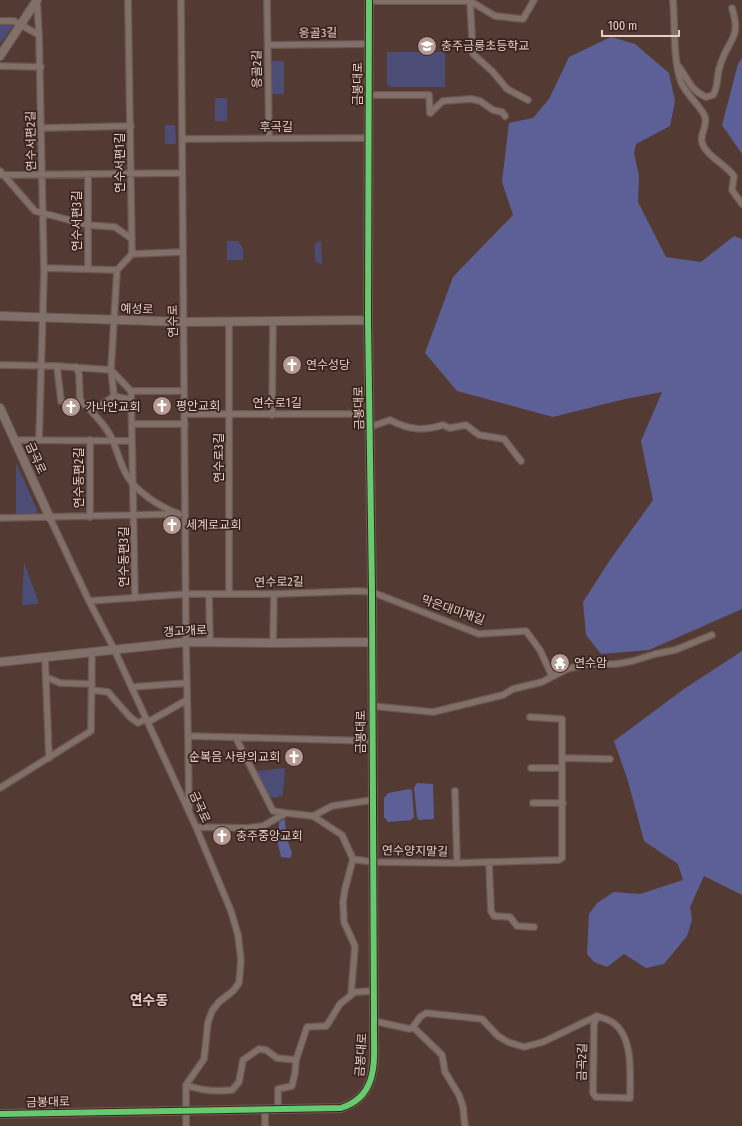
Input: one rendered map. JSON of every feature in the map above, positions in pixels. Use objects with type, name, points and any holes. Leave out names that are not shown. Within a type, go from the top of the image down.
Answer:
[{"type":"street","points":[[0,56],[37,0]]},
{"type":"street","name":"연수서편2길","points":[[37,0],[41,67],[44,268],[44,318],[40,366],[39,440]]},
{"type":"street","name":"연수서편1길","points":[[128,0],[132,173],[132,254]]},
{"type":"street","name":"연수로","points":[[180,0],[183,139],[184,424],[189,812]]},
{"type":"street","name":"응골2길","points":[[267,0],[269,138]]},
{"type":"street","points":[[470,1],[494,16],[523,19],[534,0]]},
{"type":"street","points":[[673,0],[680,81],[686,92],[705,116],[701,139],[702,145],[734,176],[732,190],[742,204]]},
{"type":"street","name":"금봉대로","points":[[0,1114],[341,1108],[353,1104],[360,1099],[370,1084],[373,1072],[374,1021],[372,862],[372,592],[368,320],[369,1],[470,1]]},
{"type":"street","points":[[470,1],[472,54],[493,72],[507,89],[528,100]]},
{"type":"street","points":[[678,67],[693,89],[699,94],[706,97],[713,95],[717,88],[719,67],[726,51],[740,38],[742,30],[741,20],[732,8]]},
{"type":"street","points":[[0,21],[14,21],[40,35]]},
{"type":"street","name":"응골3길","points":[[268,45],[369,44]]},
{"type":"street","points":[[0,66],[41,67]]},
{"type":"street","name":"금봉대로","points":[[369,95],[429,95],[430,113],[443,101],[471,99],[480,100],[493,110],[502,112],[505,116]]},
{"type":"street","points":[[42,128],[131,126]]},
{"type":"street","name":"후곡길","points":[[183,139],[369,138]]},
{"type":"street","points":[[0,171],[35,211],[88,225],[115,227],[132,239]]},
{"type":"street","name":"연수서편3길","points":[[3,175],[182,172]]},
{"type":"street","name":"연수서편3길","points":[[88,174],[88,269]]},
{"type":"street","points":[[114,396],[111,370],[117,270],[132,254],[183,252]]},
{"type":"street","points":[[44,268],[117,270]]},
{"type":"street","name":"예성로","points":[[0,316],[184,322],[368,320]]},
{"type":"street","points":[[272,415],[273,321]]},
{"type":"street","name":"연수로3길","points":[[229,322],[229,594]]},
{"type":"street","points":[[0,365],[57,366],[111,370],[131,391],[135,515]]},
{"type":"street","points":[[57,366],[61,401]]},
{"type":"street","points":[[76,367],[79,374],[80,400],[92,411],[113,440],[122,467],[134,487],[146,494],[162,508],[179,514]]},
{"type":"street","points":[[131,391],[184,391]]},
{"type":"street","points":[[92,411],[114,396],[131,400]]},
{"type":"street","name":"금곡로","points":[[0,408],[88,601],[114,649],[196,827],[231,910],[238,935],[241,960],[239,983],[212,1011],[208,1022],[204,1059],[186,1085]]},
{"type":"street","name":"연수로1길","points":[[184,414],[370,414]]},
{"type":"street","points":[[370,427],[390,420],[406,428],[413,429],[435,428],[444,425],[450,428],[466,425],[479,435],[504,439],[521,461]]},
{"type":"street","points":[[132,424],[184,424]]},
{"type":"street","name":"연수동편2길","points":[[15,440],[132,441]]},
{"type":"street","name":"연수동편2길","points":[[90,440],[90,517]]},
{"type":"street","points":[[0,518],[185,514]]},
{"type":"street","name":"연수동편3길","points":[[135,515],[135,598]]},
{"type":"street","name":"연수로2길","points":[[88,601],[186,594],[274,594],[359,590],[372,592]]},
{"type":"street","name":"막은대미재길","points":[[372,592],[479,634],[526,631],[540,650],[552,676]]},
{"type":"street","points":[[209,594],[210,642]]},
{"type":"street","points":[[273,643],[274,594]]},
{"type":"street","points":[[372,706],[433,712],[502,695],[513,690],[542,682],[567,669],[588,664],[616,664],[633,661],[654,654],[676,650],[712,635]]},
{"type":"street","name":"갱고개로","points":[[0,662],[186,642],[371,642]]},
{"type":"street","points":[[0,788],[90,731],[92,652]]},
{"type":"street","points":[[45,658],[49,758]]},
{"type":"street","points":[[46,677],[60,683],[92,687],[108,692],[130,717],[138,723],[187,700]]},
{"type":"street","points":[[132,688],[187,683]]},
{"type":"street","name":"연수양지말길","points":[[353,859],[372,862],[457,863],[554,861],[562,858],[562,719],[530,717]]},
{"type":"street","points":[[188,736],[372,741]]},
{"type":"street","points":[[236,738],[272,811],[313,816],[342,835],[353,859],[345,888],[343,902],[344,922],[355,946],[351,994]]},
{"type":"street","points":[[562,758],[610,759]]},
{"type":"street","points":[[531,768],[562,768]]},
{"type":"street","name":"연수양지말길","points":[[455,791],[457,863]]},
{"type":"street","points":[[313,816],[332,806],[372,800]]},
{"type":"street","points":[[534,803],[563,802]]},
{"type":"street","points":[[196,827],[247,828],[263,826],[286,813]]},
{"type":"street","points":[[489,862],[491,911],[494,916],[510,917],[517,926],[534,927]]},
{"type":"street","points":[[278,1109],[278,1089],[292,1086],[296,1060],[307,1027],[326,1026],[340,1004],[351,994],[355,992],[373,991]]},
{"type":"street","name":"금곡2길","points":[[413,1028],[420,1016],[426,1013],[482,1019],[498,1036],[516,1045],[524,1047],[543,1042],[598,1016],[613,1022],[626,1040],[631,1058],[630,1098],[596,1097],[592,1093],[594,1024],[598,1016]]},
{"type":"street","points":[[374,1021],[410,1029],[413,1028],[442,1055],[445,1072],[461,1101],[466,1126]]},
{"type":"street","points":[[186,1126],[186,1085],[200,1090],[215,1092],[232,1090],[239,1082],[243,1060],[259,1049],[266,1050],[277,1058],[296,1060]]},
{"type":"street","points":[[265,1109],[265,1126]]},
{"type":"shaded area","points":[[0,23],[14,23],[14,25],[0,44]]},
{"type":"shaded area","points":[[611,37],[635,44],[669,73],[675,101],[670,126],[636,144],[634,153],[639,176],[638,202],[666,257],[701,262],[734,236],[742,239],[742,609],[649,650],[601,654],[586,635],[583,602],[610,560],[653,500],[641,441],[662,392],[625,399],[553,417],[457,391],[425,353],[453,277],[513,215],[502,182],[509,123],[533,118],[549,99],[569,57]]},
{"type":"shaded area","points":[[387,52],[445,52],[445,87],[391,87],[387,85]]},
{"type":"shaded area","points":[[742,58],[742,154],[722,125],[738,64]]},
{"type":"shaded area","points":[[272,61],[284,61],[284,94],[272,94]]},
{"type":"shaded area","points":[[215,98],[227,98],[227,121],[215,121]]},
{"type":"shaded area","points":[[165,125],[175,125],[176,144],[165,144]]},
{"type":"shaded area","points":[[227,241],[238,241],[243,248],[243,260],[227,260]]},
{"type":"shaded area","points":[[321,241],[322,264],[315,262],[315,244]]},
{"type":"shaded area","points":[[16,462],[37,510],[36,514],[16,515]]},
{"type":"shaded area","points":[[24,562],[38,601],[38,604],[22,605]]},
{"type":"shaded area","points":[[742,651],[742,895],[704,876],[690,907],[692,920],[687,936],[664,964],[646,968],[624,954],[607,967],[594,962],[587,954],[589,914],[597,903],[614,892],[640,894],[683,880],[678,864],[644,841],[628,781],[614,741],[684,689]]},
{"type":"shaded area","points":[[285,768],[283,795],[273,797],[269,795],[265,792],[260,783],[256,774],[257,771]]},
{"type":"shaded area","points":[[417,783],[433,784],[434,819],[419,820],[417,817],[414,788]]},
{"type":"shaded area","points":[[410,789],[412,791],[414,817],[411,820],[388,822],[384,817],[384,798],[388,793]]},
{"type":"shaded area","points":[[285,819],[286,836],[292,853],[290,858],[281,857],[278,844],[279,822]]},
{"type":"cycle path","points":[[0,1114],[341,1108],[354,1102],[363,1094],[369,1083],[374,1060],[372,592],[368,320],[369,0]]},
{"type":"place","name":"충주금릉초등학교","points":[[427,46]]},
{"type":"place","name":"연수성당","points":[[292,365]]},
{"type":"place","name":"평안교회","points":[[162,406]]},
{"type":"place","name":"가나안교회","points":[[71,407]]},
{"type":"place","name":"세계로교회","points":[[172,525]]},
{"type":"place","name":"연수암","points":[[560,663]]},
{"type":"place","name":"순복음 사랑의교회","points":[[294,757]]},
{"type":"place","name":"충주중앙교회","points":[[222,836]]},
{"type":"district","name":"연수동","points":[[149,1000]]}]
